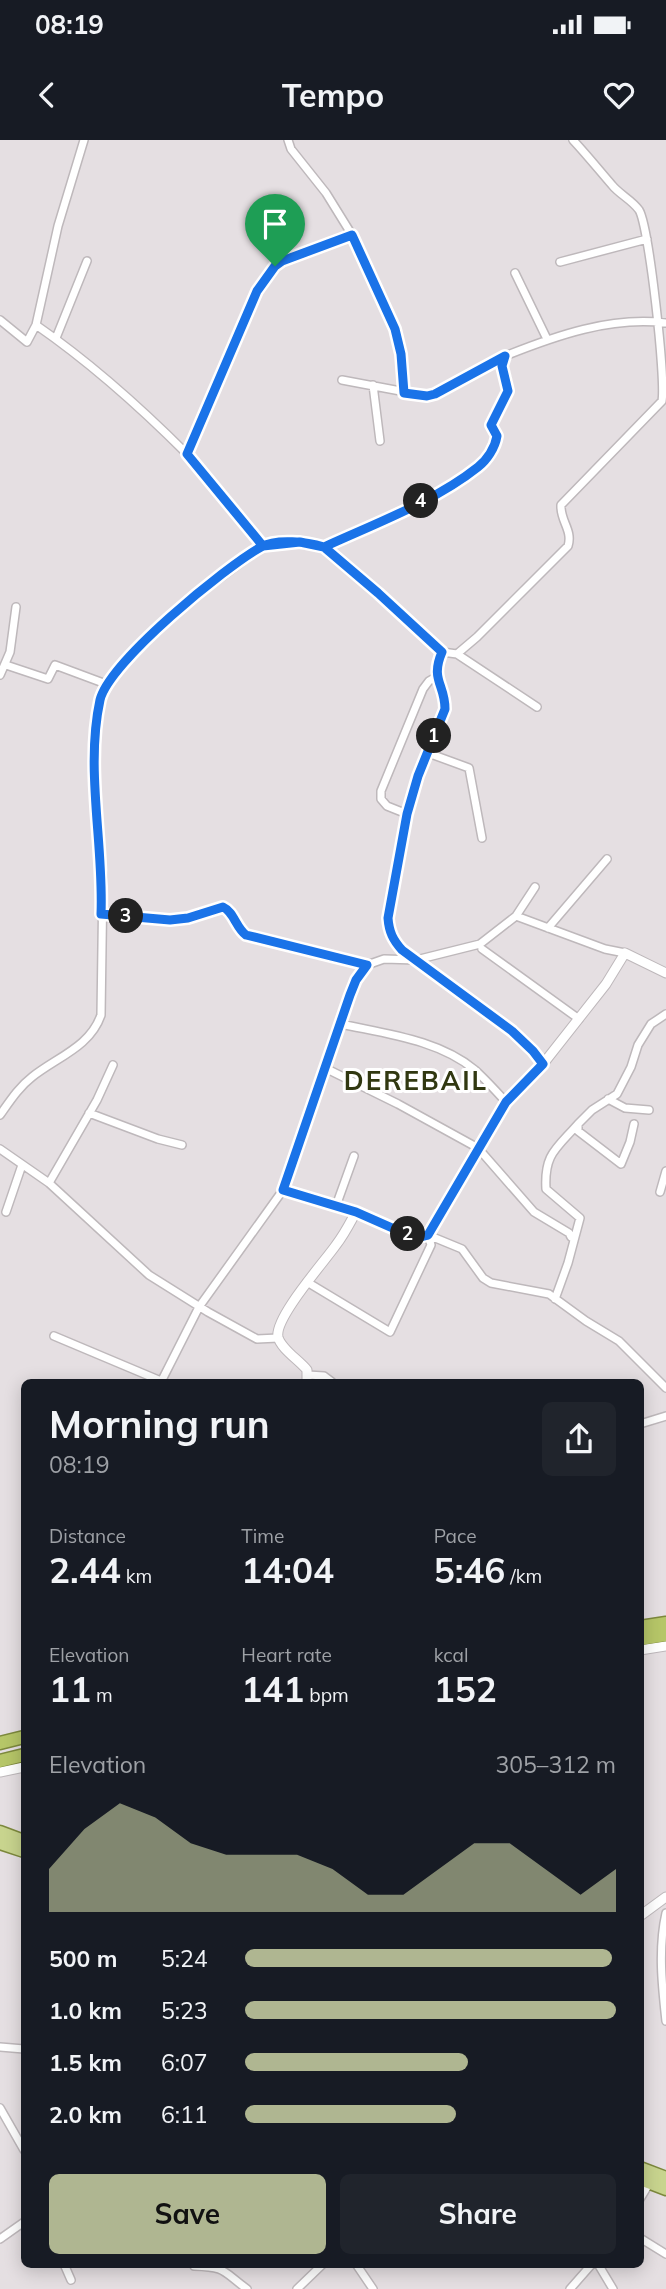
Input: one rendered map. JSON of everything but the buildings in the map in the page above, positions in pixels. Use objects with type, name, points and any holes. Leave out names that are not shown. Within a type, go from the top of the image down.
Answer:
[{"type":"highway","points":[[644,1626],[666,1623]]},
{"type":"highway","points":[[644,1638],[666,1635]]},
{"type":"highway","points":[[0,1743],[21,1738]]},
{"type":"highway","points":[[0,1761],[21,1756]]},
{"type":"main road","points":[[0,1832],[21,1840]]},
{"type":"main road","points":[[0,1843],[21,1850]]},
{"type":"main road","points":[[644,2170],[666,2178]]},
{"type":"main road","points":[[645,2181],[666,2189]]},
{"type":"street","points":[[0,320],[27,342],[36,325],[58,226],[84,140]]},
{"type":"street","points":[[288,140],[291,149],[326,193],[352,235],[395,329],[401,354],[404,393]]},
{"type":"street","points":[[457,654],[568,546],[571,538],[561,515],[561,505],[662,401],[663,381],[657,322],[647,239],[640,212],[573,140]]},
{"type":"street","points":[[187,454],[257,291],[265,279],[282,261],[352,235]]},
{"type":"street","points":[[560,262],[647,239]]},
{"type":"street","points":[[56,338],[87,261]]},
{"type":"street","points":[[515,273],[547,339]]},
{"type":"street","points":[[342,380],[427,396],[505,356],[547,339],[637,321],[666,323]]},
{"type":"street","points":[[36,325],[81,356],[187,454],[263,546]]},
{"type":"street","points":[[324,547],[443,490],[480,466],[495,446],[497,436],[491,425],[508,391],[502,366],[505,356]]},
{"type":"street","points":[[373,385],[380,442]]},
{"type":"street","points":[[0,1115],[27,1081],[90,1035],[101,1015],[103,878],[95,817],[99,709],[106,684],[185,604],[263,546],[300,542],[324,547],[442,652],[457,654],[537,707]]},
{"type":"street","points":[[0,675],[10,652],[16,607]]},
{"type":"street","points":[[442,652],[436,677],[445,698],[445,709],[418,776],[407,814],[388,918],[393,940],[512,1031],[543,1064]]},
{"type":"street","points":[[6,666],[48,679],[55,664],[106,684]]},
{"type":"street","points":[[407,814],[387,806],[381,799],[381,791],[423,690],[429,681],[436,677]]},
{"type":"street","points":[[428,753],[469,768],[482,838]]},
{"type":"street","points":[[548,928],[607,859]]},
{"type":"street","points":[[101,914],[170,920],[188,918],[223,907],[228,909],[240,931],[246,935],[367,965],[384,959],[416,960],[480,944],[516,916],[535,887]]},
{"type":"street","points":[[516,916],[605,949],[625,953],[666,973]]},
{"type":"street","points":[[482,949],[579,1019]]},
{"type":"street","points":[[307,1282],[390,1332],[430,1245],[428,1235],[506,1102],[543,1064],[579,1019],[606,985],[625,953]]},
{"type":"street","points":[[163,1379],[199,1307],[283,1190],[356,980],[367,965]]},
{"type":"street","points":[[555,1298],[580,1218],[545,1189],[549,1156],[592,1110],[617,1094],[638,1045],[651,1024],[666,1014]]},
{"type":"street","points":[[341,1024],[419,1041],[460,1059],[475,1070],[506,1102]]},
{"type":"street","points":[[49,1183],[113,1065]]},
{"type":"street","points":[[325,1068],[478,1148],[534,1212],[569,1233],[571,1237]]},
{"type":"street","points":[[608,1099],[625,1108],[649,1110]]},
{"type":"street","points":[[89,1113],[158,1139],[183,1145]]},
{"type":"street","points":[[578,1125],[578,1131],[584,1137],[621,1164],[634,1124]]},
{"type":"street","points":[[0,1149],[49,1183],[149,1275],[257,1339],[278,1338]]},
{"type":"street","points":[[335,1206],[354,1156]]},
{"type":"street","points":[[6,1212],[22,1166]]},
{"type":"street","points":[[660,1192],[666,1171]]},
{"type":"street","points":[[283,1190],[356,1212],[415,1238],[428,1235],[462,1249],[483,1278],[491,1283],[541,1292],[555,1298],[618,1341],[666,1388]]},
{"type":"street","points":[[328,1379],[324,1376],[308,1379],[307,1370],[278,1338],[279,1328],[287,1311],[338,1243],[356,1212]]},
{"type":"street","points":[[54,1336],[154,1379]]},
{"type":"street","points":[[644,1423],[666,1416]]},
{"type":"street","points":[[644,1649],[666,1646]]},
{"type":"street","points":[[0,1772],[21,1768]]},
{"type":"street","points":[[644,1913],[666,1897]]},
{"type":"street","points":[[666,1913],[666,2021]]},
{"type":"street","points":[[0,2047],[21,2049]]},
{"type":"street","points":[[0,2108],[21,2145]]},
{"type":"street","points":[[0,2239],[21,2224]]},
{"type":"street","points":[[644,2240],[666,2254]]},
{"type":"street","points":[[66,2268],[71,2280]]},
{"type":"street","points":[[217,2268],[224,2270],[247,2289]]},
{"type":"street","points":[[297,2289],[319,2268]]},
{"type":"street","points":[[359,2268],[373,2289]]},
{"type":"street","points":[[570,2289],[588,2268]]},
{"type":"street","points":[[600,2268],[613,2289]]},
{"type":"district","name":"DEREBAIL","points":[[416,1080]]},
{"type":"route","points":[[275,266],[257,291],[187,454],[263,546],[300,542],[324,547],[442,652],[436,677],[445,698],[445,709],[418,776],[407,814],[388,918],[389,928],[393,940],[402,950],[512,1031],[543,1064],[506,1102],[428,1235],[415,1238],[356,1212],[283,1190],[350,995],[356,980],[367,965],[246,935],[240,931],[228,909],[223,907],[188,918],[170,920],[101,914],[103,878],[95,817],[96,734],[101,696],[106,684],[185,604],[263,546],[293,542],[300,542],[309,543],[324,547],[443,490],[480,466],[495,446],[497,436],[491,425],[508,391],[502,366],[505,356],[435,394],[427,396],[404,393],[400,345],[395,329],[352,235],[275,266]]}]
